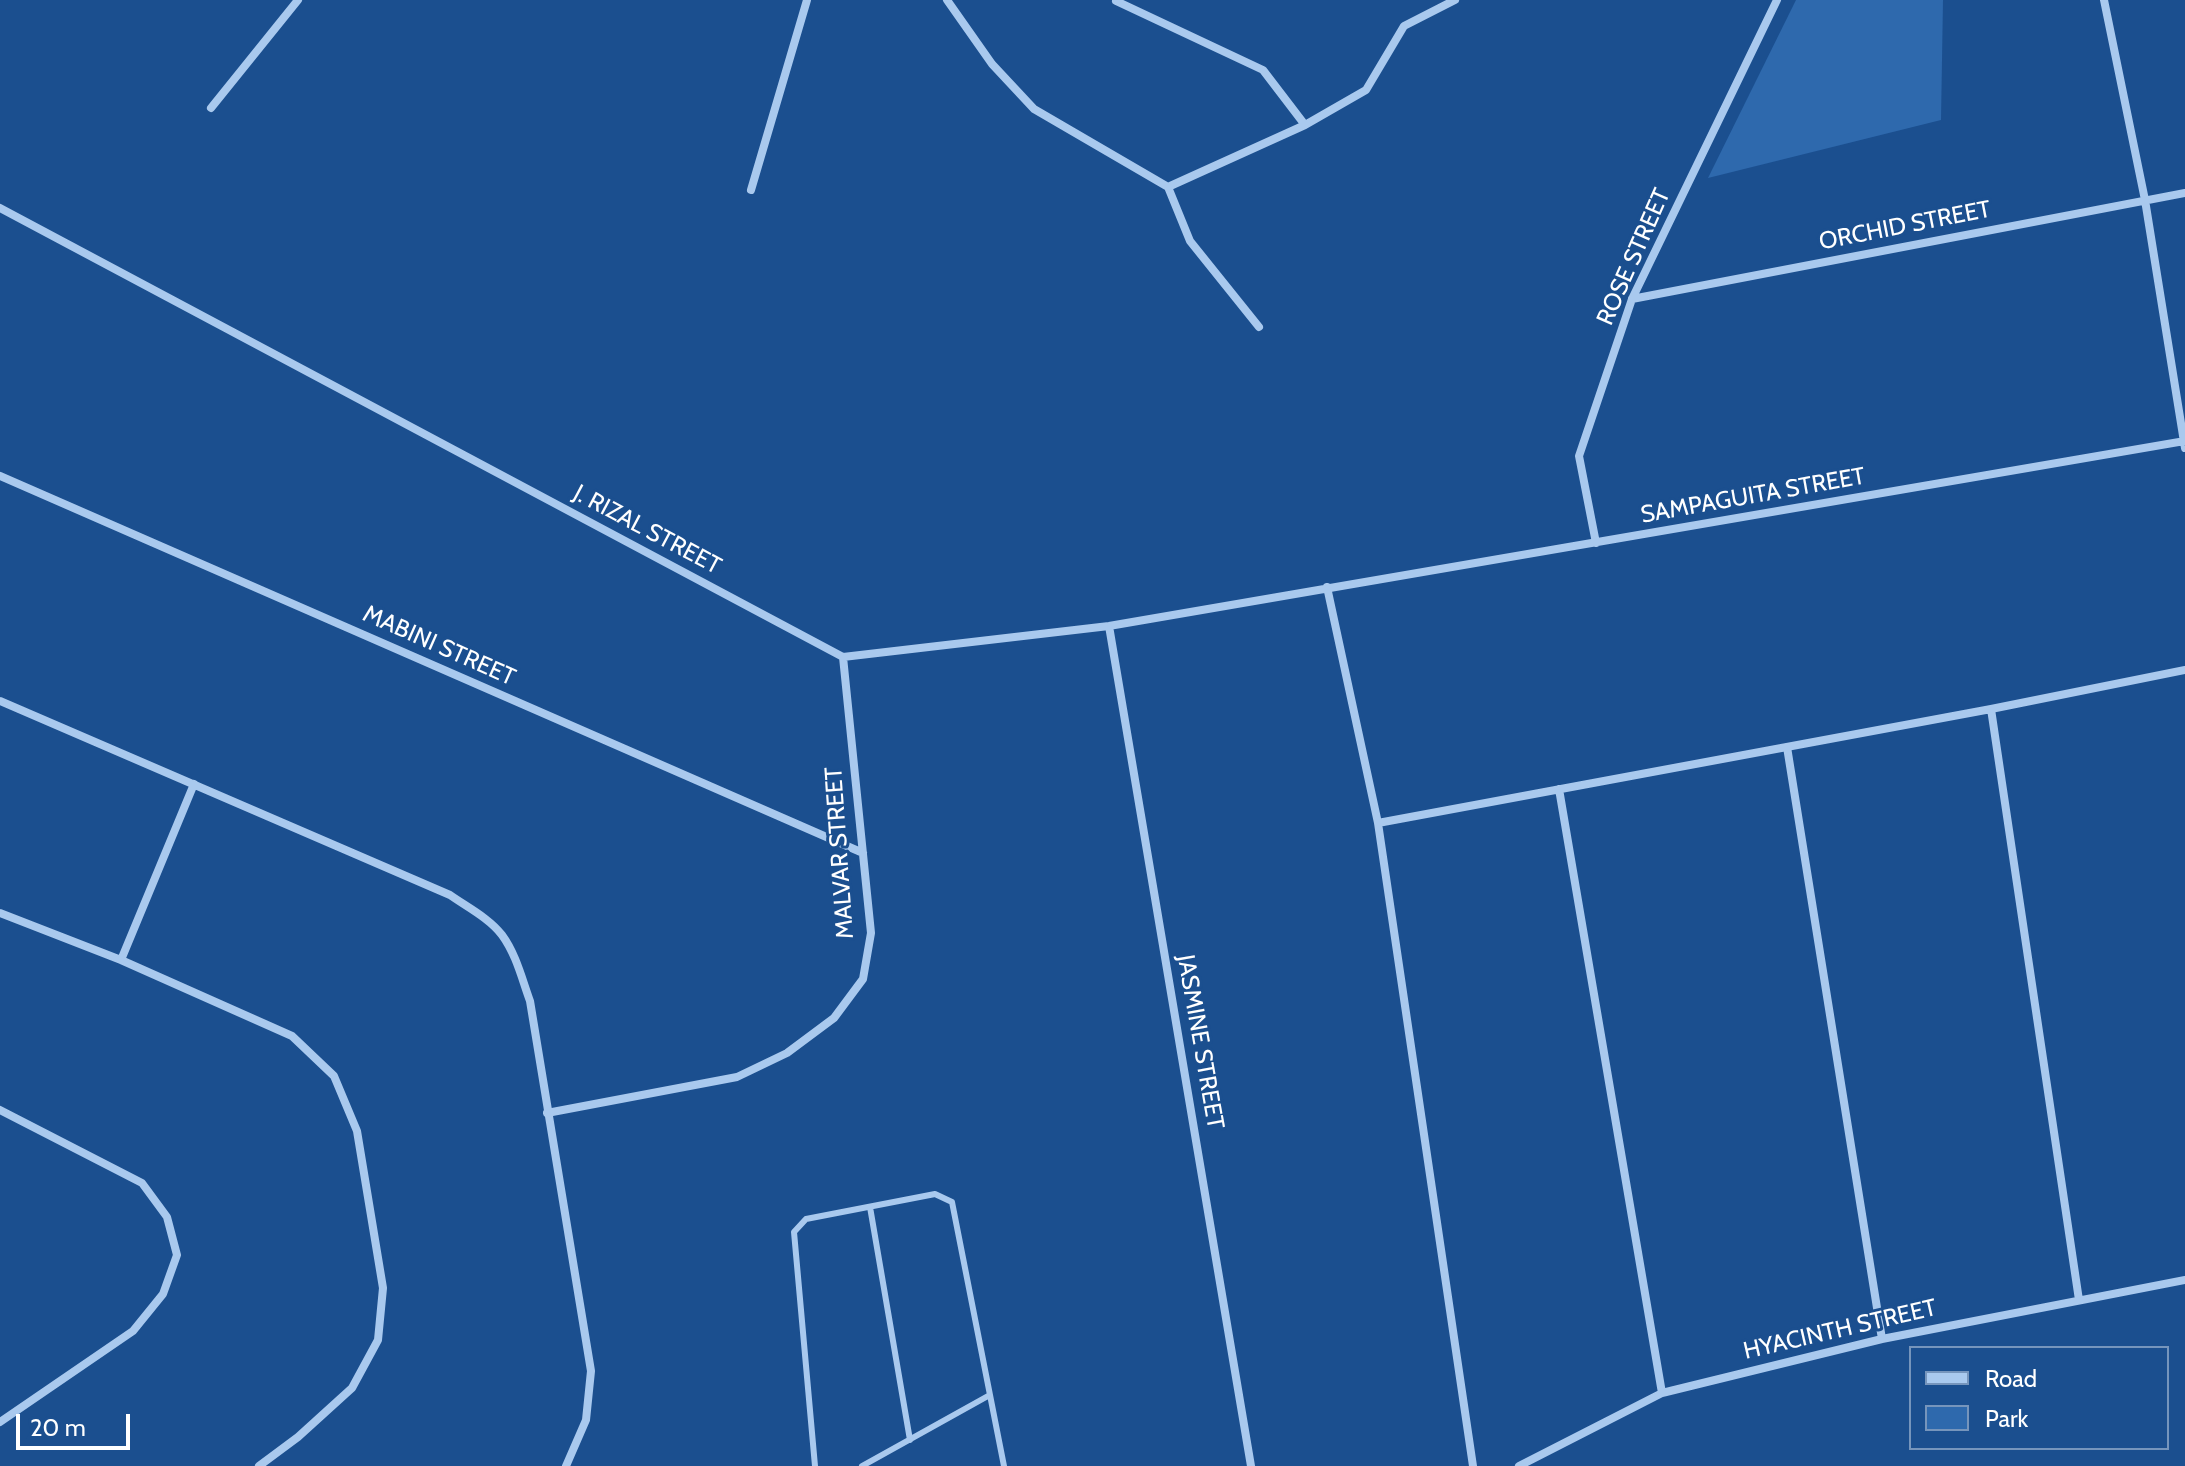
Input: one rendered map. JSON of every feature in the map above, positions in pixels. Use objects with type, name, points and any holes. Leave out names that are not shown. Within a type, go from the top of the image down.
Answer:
[{"type":"street","points":[[211,108],[298,0]]},
{"type":"street","points":[[751,190],[807,0]]},
{"type":"street","points":[[947,0],[992,64],[1034,109],[1168,187],[1190,241],[1259,327]]},
{"type":"street","points":[[1168,187],[1305,125],[1366,90],[1404,26],[1455,0]]},
{"type":"street","name":"ROSE STREET","points":[[1596,543],[1579,456],[1632,299],[1777,0]]},
{"type":"street","points":[[2104,0],[2145,200],[2185,448]]},
{"type":"street","points":[[1116,1],[1263,70],[1305,125]]},
{"type":"street","name":"ORCHID STREET","points":[[1632,299],[2185,193]]},
{"type":"street","name":"J. RIZAL STREET","points":[[0,208],[843,657]]},
{"type":"street","name":"SAMPAGUITA STREET","points":[[1327,587],[2184,442]]},
{"type":"street","name":"MABINI STREET","points":[[0,476],[863,853]]},
{"type":"street","points":[[843,657],[1109,626],[1327,587],[1378,823],[1473,1466]]},
{"type":"street","name":"JASMINE STREET","points":[[1109,626],[1251,1466]]},
{"type":"street","name":"MALVAR STREET","points":[[547,1113],[737,1077],[787,1053],[834,1018],[863,979],[871,933],[843,657]]},
{"type":"street","points":[[1378,823],[2185,670]]},
{"type":"street","points":[[0,701],[450,895],[501,934],[530,1001],[591,1371],[586,1420],[566,1466]]},
{"type":"street","points":[[1991,709],[2079,1300]]},
{"type":"street","points":[[1787,747],[1882,1339]]},
{"type":"street","points":[[121,960],[194,784]]},
{"type":"street","points":[[1559,789],[1662,1393]]},
{"type":"street","points":[[0,913],[121,960],[292,1036],[334,1076],[357,1131],[383,1288],[378,1340],[352,1388],[298,1437],[259,1466]]},
{"type":"street","points":[[0,1110],[142,1183],[167,1217],[177,1255],[163,1294],[133,1331],[0,1422]]},
{"type":"street","name":"HYACINTH STREET","points":[[1519,1466],[1662,1393],[1882,1339],[2185,1280]]},
{"type":"lane","points":[[815,1466],[794,1232],[806,1219],[935,1194],[952,1202],[1004,1466]]},
{"type":"lane","points":[[870,1207],[910,1440]]},
{"type":"lane","points":[[862,1466],[988,1396]]},
{"type":"green space","points":[[1796,0],[1943,0],[1941,120],[1708,178]]}]
